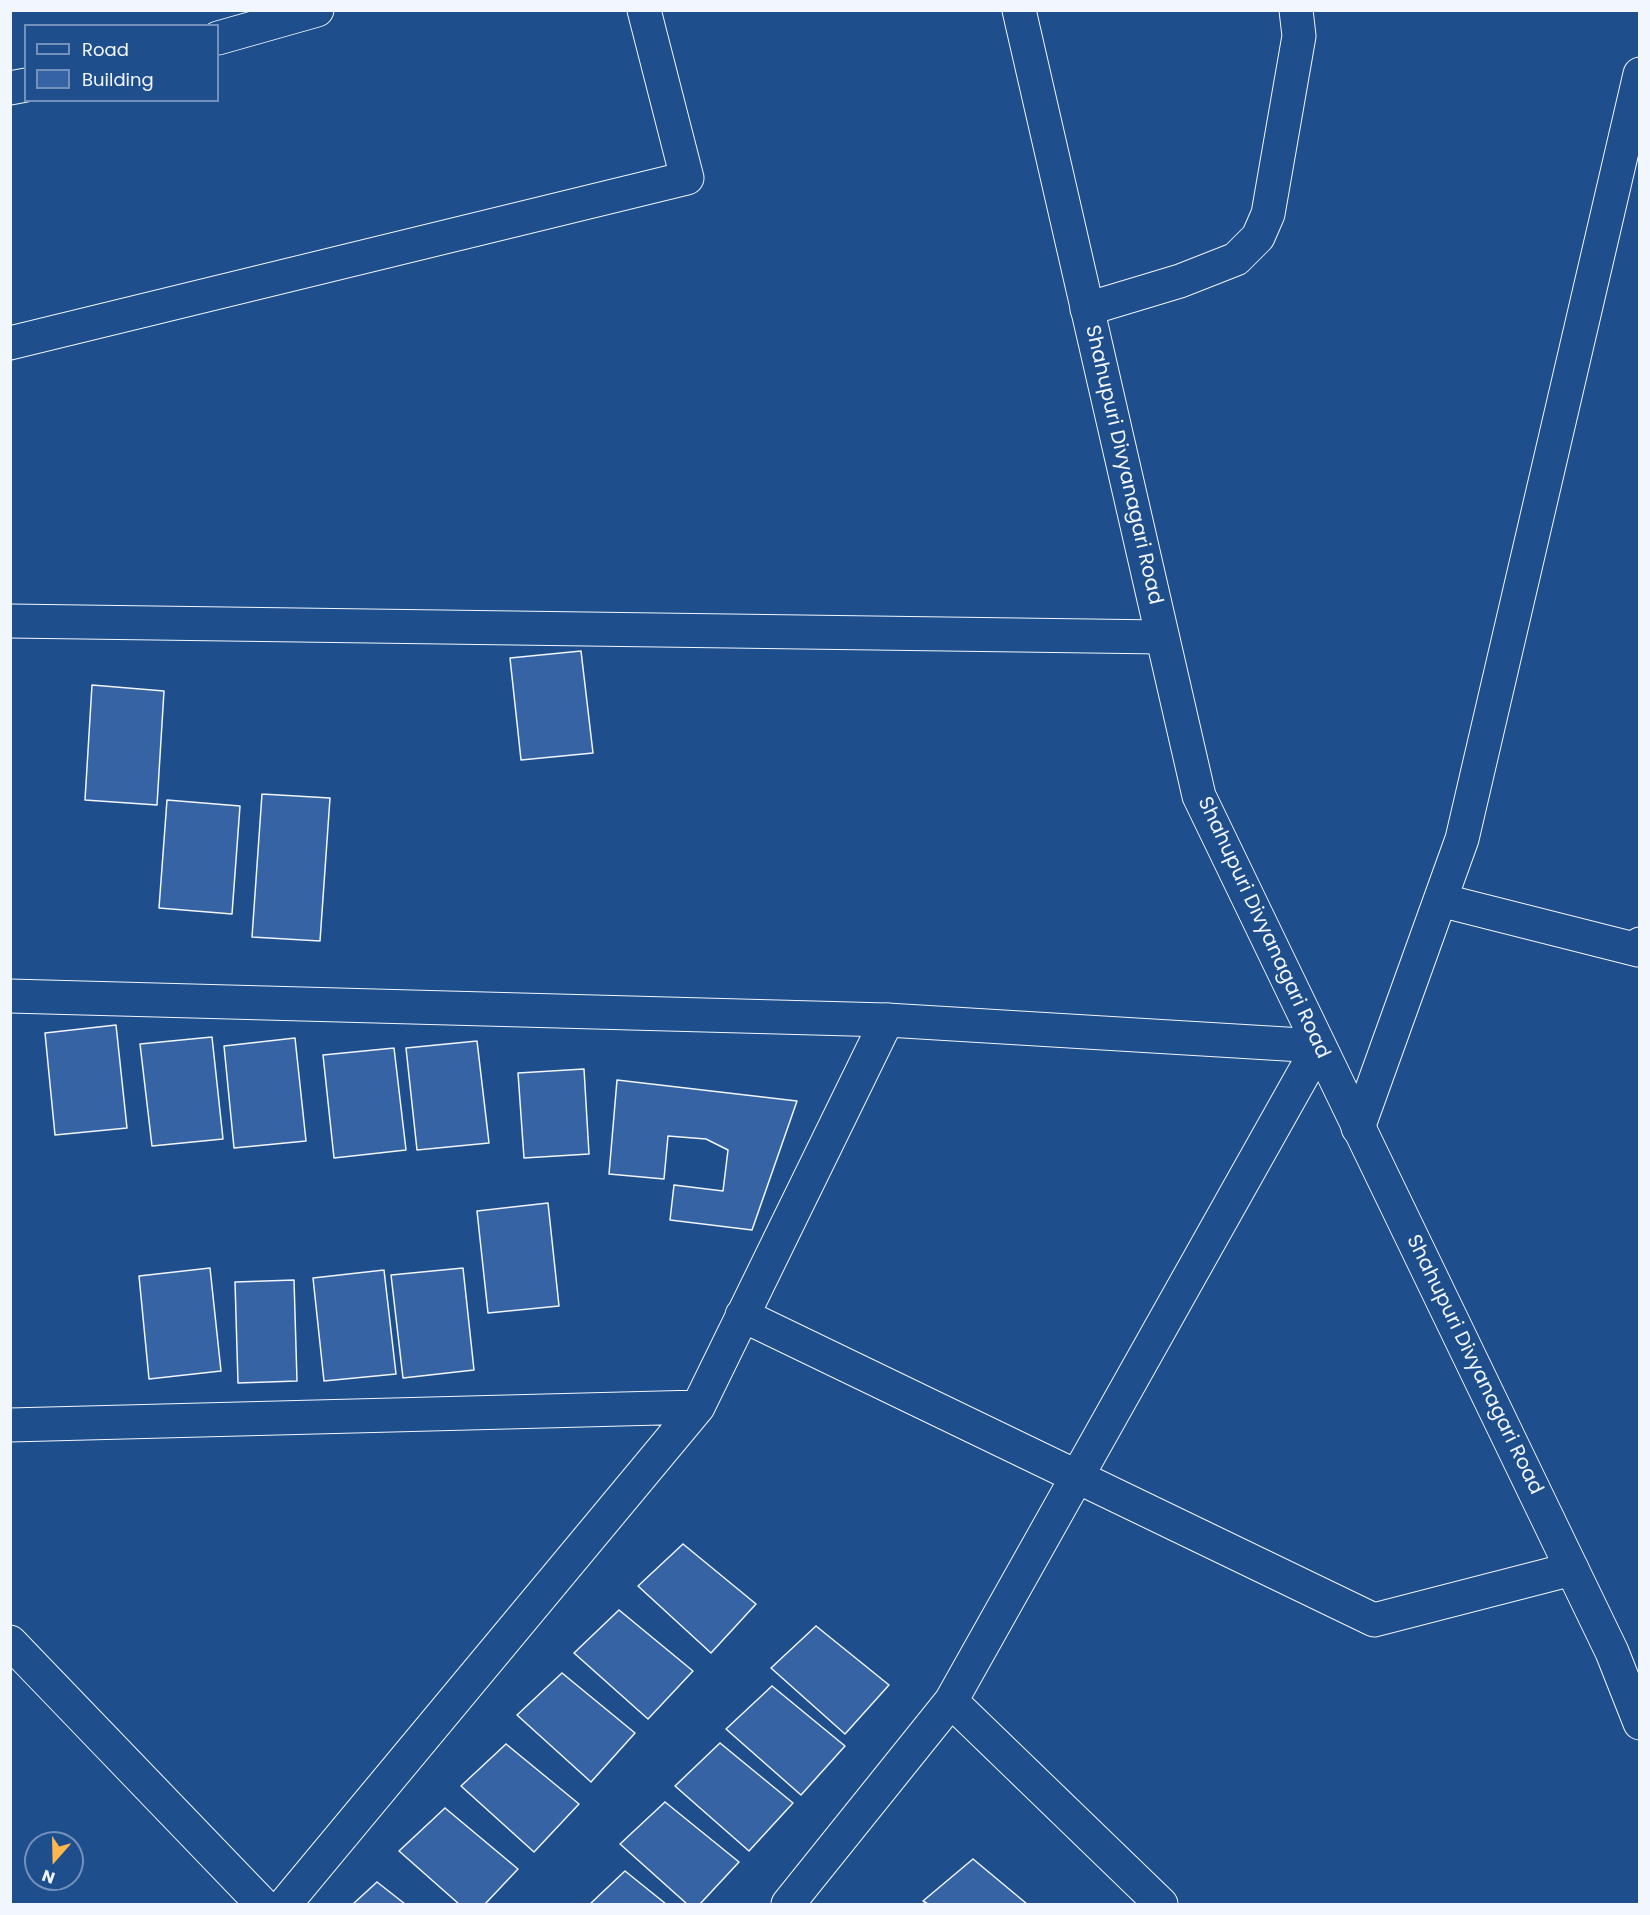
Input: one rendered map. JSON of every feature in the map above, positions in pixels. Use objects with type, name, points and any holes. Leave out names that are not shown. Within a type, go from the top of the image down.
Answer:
[{"type":"street","points":[[219,38],[317,10]]},
{"type":"street","points":[[10,343],[687,178],[644,10]]},
{"type":"street","name":"Shahupuri Divyanagari Road","points":[[1019,10],[1199,796],[1612,1652],[1640,1723]]},
{"type":"street","points":[[1087,309],[1180,281],[1236,259],[1258,237],[1268,214],[1301,19]]},
{"type":"street","points":[[1358,1128],[1462,839],[1629,169],[1640,74]]},
{"type":"street","points":[[10,621],[1162,637]]},
{"type":"street","points":[[1440,900],[1639,948]]},
{"type":"street","points":[[10,996],[887,1020],[1318,1046],[951,1701],[788,1905]]},
{"type":"street","points":[[285,1905],[698,1407],[887,1020]]},
{"type":"street","points":[[742,1315],[1374,1620],[1572,1569]]},
{"type":"street","points":[[10,1425],[698,1407]]},
{"type":"street","points":[[10,1642],[262,1905]]},
{"type":"street","points":[[951,1701],[1161,1905]]},
{"type":"building","points":[[581,651],[593,753],[521,760],[510,658]]},
{"type":"building","points":[[92,685],[164,691],[157,805],[85,800]]},
{"type":"building","points":[[262,794],[330,798],[320,941],[252,937]]},
{"type":"building","points":[[167,800],[240,806],[232,914],[159,908]]},
{"type":"building","points":[[116,1025],[127,1128],[55,1135],[45,1033]]},
{"type":"building","points":[[212,1037],[223,1139],[152,1146],[140,1044]]},
{"type":"building","points":[[295,1038],[306,1141],[234,1148],[224,1046]]},
{"type":"building","points":[[477,1041],[489,1143],[417,1150],[406,1048]]},
{"type":"building","points":[[394,1048],[406,1150],[334,1158],[323,1055]]},
{"type":"building","points":[[584,1069],[589,1154],[524,1158],[518,1073]]},
{"type":"building","points":[[617,1080],[797,1101],[752,1230],[670,1220],[674,1185],[723,1191],[728,1150],[706,1139],[668,1136],[664,1179],[609,1174]]},
{"type":"building","points":[[548,1203],[559,1306],[488,1313],[477,1211]]},
{"type":"building","points":[[210,1268],[221,1371],[149,1379],[139,1276]]},
{"type":"building","points":[[463,1268],[474,1370],[403,1378],[391,1275]]},
{"type":"building","points":[[384,1270],[396,1374],[324,1381],[313,1278]]},
{"type":"building","points":[[294,1280],[297,1381],[238,1383],[235,1282]]},
{"type":"building","points":[[683,1544],[756,1604],[711,1653],[638,1586]]},
{"type":"building","points":[[619,1610],[693,1671],[648,1719],[574,1653]]},
{"type":"building","points":[[816,1626],[889,1685],[845,1734],[771,1668]]},
{"type":"building","points":[[562,1673],[635,1733],[591,1782],[517,1715]]},
{"type":"building","points":[[772,1686],[845,1746],[801,1795],[726,1729]]},
{"type":"building","points":[[720,1743],[793,1803],[749,1851],[675,1786]]},
{"type":"building","points":[[506,1744],[579,1804],[534,1852],[461,1786]]},
{"type":"building","points":[[665,1802],[739,1862],[700,1904],[687,1904],[620,1844]]},
{"type":"building","points":[[445,1808],[518,1869],[485,1904],[459,1904],[399,1851]]},
{"type":"building","points":[[973,1859],[1027,1904],[928,1904],[923,1901]]},
{"type":"building","points":[[625,1871],[666,1904],[590,1904]]},
{"type":"building","points":[[377,1882],[405,1904],[353,1904]]}]
